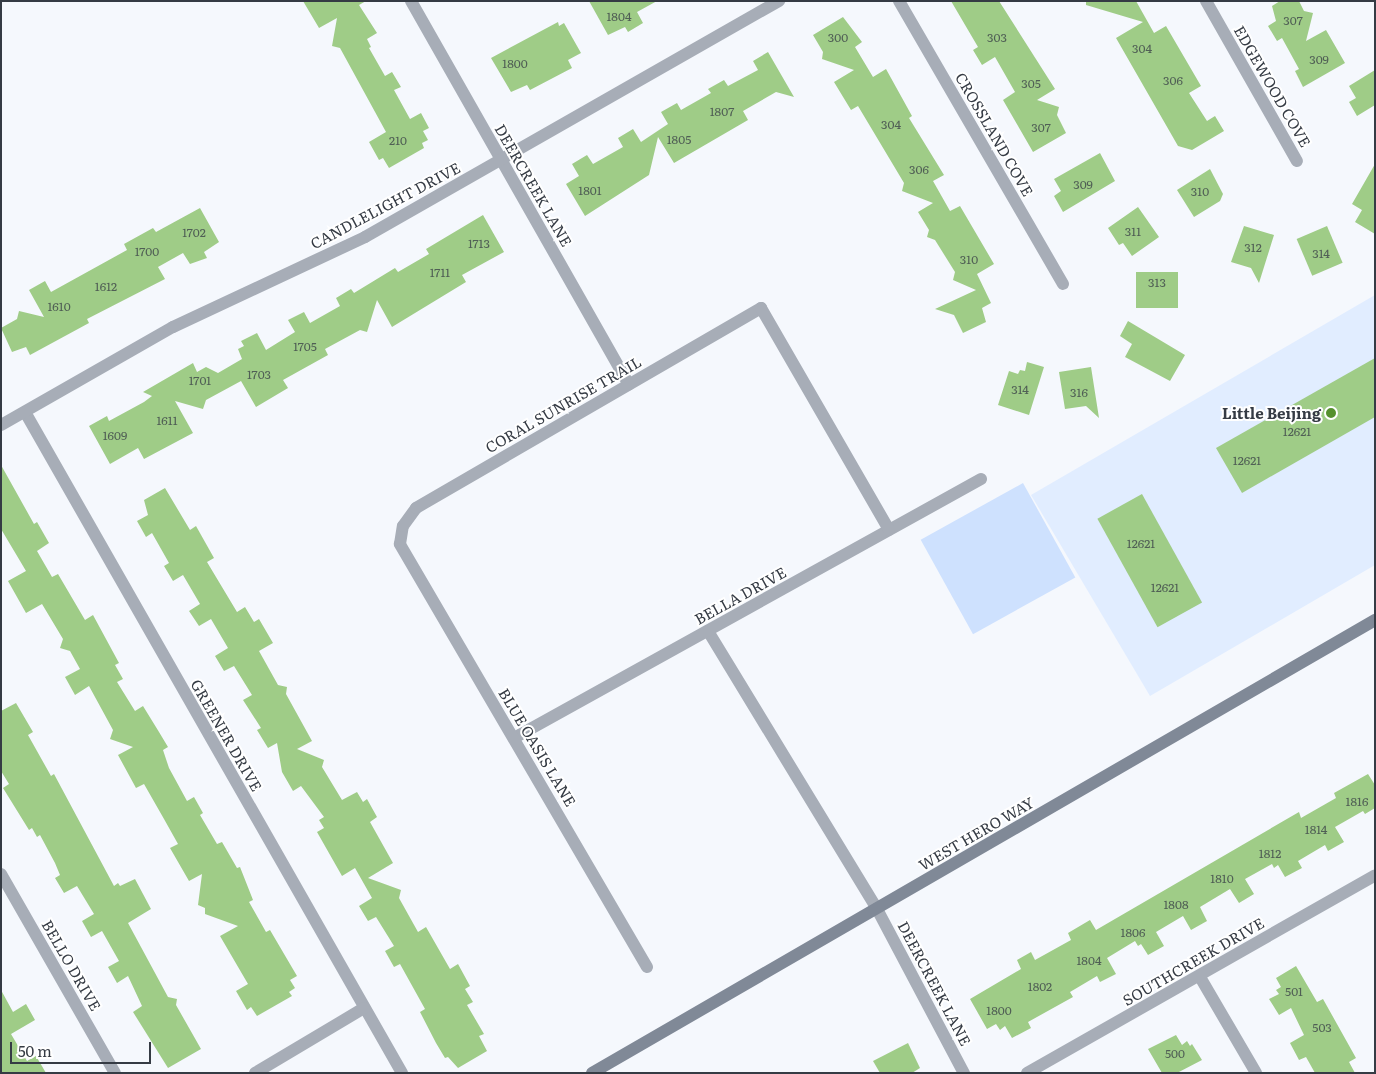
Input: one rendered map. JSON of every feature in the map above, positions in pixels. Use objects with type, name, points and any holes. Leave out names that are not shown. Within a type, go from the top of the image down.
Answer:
[{"type":"main road","name":"WEST HERO WAY","points":[[592,1073],[1375,620]]},
{"type":"street","name":"DEERCREEK LANE","points":[[411,1],[629,384]]},
{"type":"street","name":"CANDLELIGHT DRIVE","points":[[1,425],[173,327],[365,237],[779,1]]},
{"type":"street","name":"CROSSLAND COVE","points":[[899,1],[1063,284]]},
{"type":"street","name":"EDGEWOOD COVE","points":[[1206,1],[1297,161]]},
{"type":"street","name":"CORAL SUNRISE TRAIL","points":[[400,544],[403,526],[416,508],[761,308],[889,530]]},
{"type":"street","name":"GREENER DRIVE","points":[[25,412],[402,1073]]},
{"type":"street","name":"BELLA DRIVE","points":[[514,738],[981,479]]},
{"type":"street","name":"BLUE OASIS LANE","points":[[400,544],[647,967]]},
{"type":"street","name":"DEERCREEK LANE","points":[[708,631],[877,909],[964,1073]]},
{"type":"street","name":"BELLO DRIVE","points":[[1,874],[115,1073]]},
{"type":"street","name":"SOUTHCREEK DRIVE","points":[[1027,1073],[1375,875]]},
{"type":"street","points":[[1200,976],[1256,1073]]},
{"type":"street","points":[[255,1073],[364,1008]]},
{"type":"shaded area","points":[[1375,295],[1375,565],[1150,696],[1031,495]]},
{"type":"shaded area","points":[[1023,483],[1075,577],[973,634],[921,540]]},
{"type":"building","points":[[303,1],[366,1],[359,5],[377,33],[367,39],[371,47],[369,48],[385,76],[392,72],[401,87],[394,90],[410,119],[421,113],[429,128],[423,131],[428,140],[422,143],[424,148],[389,168],[383,158],[379,160],[369,142],[386,132],[340,48],[332,46],[337,18],[319,28]]},
{"type":"building","points":[[589,1],[657,1],[637,12],[643,23],[628,32],[625,27],[608,35]]},
{"type":"building","points":[[951,1],[999,1],[1055,89],[1037,100],[1059,107],[1057,115],[1066,133],[1033,152],[1003,100],[1015,92],[995,57],[982,65],[973,50],[978,47]]},
{"type":"building","points":[[1086,1],[1136,1],[1154,33],[1166,26],[1201,86],[1189,93],[1207,121],[1215,116],[1224,131],[1192,150],[1178,146],[1116,38],[1143,22],[1086,5]]},
{"type":"building","points":[[1280,1],[1299,1],[1304,11],[1313,13],[1306,41],[1326,30],[1345,63],[1303,87],[1295,71],[1299,69],[1282,38],[1277,41],[1268,26],[1276,21],[1272,6]]},
{"type":"building","points":[[843,17],[862,42],[855,47],[873,77],[886,69],[912,116],[909,118],[944,175],[933,181],[950,211],[960,206],[994,264],[977,274],[991,303],[982,308],[986,322],[963,333],[954,315],[935,309],[976,290],[953,280],[955,272],[935,240],[927,237],[929,230],[918,212],[933,203],[902,191],[904,183],[858,106],[851,110],[834,82],[854,70],[822,59],[823,52],[813,35]]},
{"type":"building","points":[[558,22],[559,26],[564,23],[581,53],[568,60],[572,68],[530,90],[527,85],[511,92],[491,58]]},
{"type":"building","points":[[768,52],[794,97],[776,92],[743,111],[748,120],[674,163],[658,137],[649,175],[585,216],[566,184],[579,176],[572,164],[587,155],[593,164],[623,147],[618,138],[633,129],[641,142],[668,124],[661,112],[677,103],[681,110],[711,93],[708,89],[724,80],[728,86],[758,70],[753,61]]},
{"type":"building","points":[[1375,70],[1375,105],[1357,116],[1349,102],[1356,98],[1349,86]]},
{"type":"building","points":[[1100,153],[1115,181],[1063,212],[1054,196],[1061,191],[1054,179]]},
{"type":"building","points":[[1375,164],[1375,234],[1355,222],[1362,210],[1352,204]]},
{"type":"building","points":[[1210,169],[1223,194],[1220,201],[1194,217],[1177,190]]},
{"type":"building","points":[[1138,207],[1159,237],[1132,256],[1123,243],[1119,245],[1108,228]]},
{"type":"building","points":[[200,208],[219,242],[204,252],[207,258],[190,264],[183,253],[158,267],[165,279],[87,319],[89,323],[30,355],[26,347],[12,352],[1,328],[17,319],[19,311],[44,317],[29,290],[45,281],[51,292],[127,250],[124,244],[153,228],[156,232]]},
{"type":"building","points":[[483,215],[504,252],[462,275],[466,282],[392,327],[377,300],[367,332],[360,330],[325,349],[328,355],[283,380],[288,388],[256,407],[241,381],[206,400],[203,409],[175,401],[193,433],[144,459],[138,448],[110,464],[89,426],[107,416],[109,421],[144,402],[152,396],[143,392],[193,363],[197,372],[206,367],[218,373],[242,359],[238,349],[244,346],[241,341],[257,333],[266,350],[295,332],[288,320],[304,312],[310,323],[340,306],[336,298],[351,289],[354,293],[395,268],[398,272],[429,254],[426,249]]},
{"type":"building","points":[[1244,226],[1274,235],[1259,283],[1251,268],[1231,262]]},
{"type":"building","points":[[1327,226],[1343,263],[1312,276],[1297,239]]},
{"type":"building","points":[[1136,272],[1178,272],[1178,308],[1136,308]]},
{"type":"building","points":[[1128,321],[1185,355],[1170,381],[1125,357],[1132,344],[1120,336]]},
{"type":"building","points":[[1375,358],[1375,417],[1242,493],[1216,448]]},
{"type":"building","points":[[1027,362],[1044,367],[1029,415],[998,405],[1009,371],[1018,374],[1020,370],[1025,371]]},
{"type":"building","points":[[1091,367],[1099,418],[1086,406],[1065,409],[1059,372]]},
{"type":"building","points":[[1,465],[34,524],[37,522],[49,543],[37,551],[52,577],[58,574],[85,620],[93,615],[119,663],[115,665],[123,679],[117,682],[135,711],[143,706],[159,732],[168,747],[163,750],[169,768],[187,801],[194,797],[203,813],[200,815],[217,844],[222,842],[237,868],[240,867],[253,900],[249,902],[266,932],[270,930],[297,976],[290,980],[295,988],[289,992],[292,996],[257,1016],[251,1007],[247,1010],[236,991],[248,984],[220,936],[238,926],[205,914],[205,908],[198,905],[202,874],[189,881],[170,848],[178,844],[164,819],[144,784],[136,788],[118,755],[133,747],[110,739],[113,730],[89,686],[75,695],[65,677],[80,669],[70,651],[60,648],[63,639],[42,604],[26,613],[8,581],[26,571],[1,529]]},
{"type":"building","points":[[165,488],[190,530],[196,526],[214,558],[207,562],[237,612],[245,607],[254,622],[259,619],[273,643],[259,651],[278,685],[287,687],[286,694],[312,741],[297,749],[324,760],[322,767],[342,800],[357,792],[363,802],[367,799],[377,817],[370,822],[393,863],[368,878],[401,890],[399,898],[418,932],[426,927],[450,969],[458,964],[470,986],[465,989],[473,1002],[467,1005],[484,1034],[479,1036],[487,1051],[458,1068],[448,1057],[445,1058],[436,1043],[420,1012],[425,1009],[400,964],[394,967],[385,951],[394,946],[376,917],[368,921],[359,906],[372,898],[355,868],[342,876],[317,832],[324,828],[319,820],[324,817],[301,786],[293,791],[282,772],[277,743],[268,748],[257,730],[261,728],[243,700],[252,695],[234,666],[224,671],[215,656],[228,648],[211,619],[199,626],[189,611],[200,604],[183,575],[173,581],[164,566],[169,563],[152,533],[146,537],[137,521],[148,515],[144,500]]},
{"type":"building","points":[[1142,494],[1202,602],[1158,627],[1097,519]]},
{"type":"building","points":[[16,703],[33,732],[28,735],[51,776],[54,774],[114,886],[118,883],[120,886],[135,879],[151,909],[128,923],[168,997],[177,999],[176,1005],[201,1049],[168,1068],[133,1012],[142,1006],[128,976],[117,983],[108,967],[119,961],[102,931],[91,937],[82,921],[94,914],[77,886],[64,893],[55,878],[60,875],[40,835],[37,837],[32,828],[29,830],[3,788],[9,784],[1,771],[1,711]]},
{"type":"building","points":[[1368,774],[1375,785],[1375,808],[1365,814],[1363,811],[1335,827],[1344,842],[1328,851],[1325,845],[1298,861],[1302,868],[1285,877],[1278,865],[1274,868],[1272,864],[1245,879],[1254,894],[1239,903],[1230,889],[1200,907],[1207,921],[1191,930],[1183,916],[1156,932],[1164,946],[1148,955],[1141,944],[1138,946],[1135,941],[1107,958],[1116,974],[1100,982],[1097,976],[1070,992],[1073,997],[1028,1022],[1031,1028],[1012,1038],[1005,1026],[1000,1030],[996,1024],[987,1029],[970,999],[1021,969],[1017,960],[1031,952],[1035,960],[1071,940],[1068,933],[1090,920],[1096,930],[1299,812],[1301,818],[1336,798],[1334,793]]},
{"type":"building","points":[[1296,966],[1317,1002],[1323,999],[1356,1058],[1349,1062],[1355,1073],[1315,1073],[1306,1057],[1299,1060],[1290,1043],[1304,1035],[1291,1008],[1279,1015],[1269,999],[1279,994],[1276,990],[1281,987],[1276,978]]},
{"type":"building","points":[[1,990],[13,1012],[26,1004],[35,1020],[11,1034],[27,1061],[36,1056],[46,1073],[1,1073]]},
{"type":"building","points":[[1176,1035],[1182,1045],[1187,1041],[1190,1046],[1192,1044],[1202,1060],[1177,1073],[1162,1073],[1148,1049]]},
{"type":"building","points":[[908,1043],[920,1068],[912,1073],[880,1073],[873,1061]]},
{"type":"place","name":"Little Beijing","points":[[1331,413]]}]
